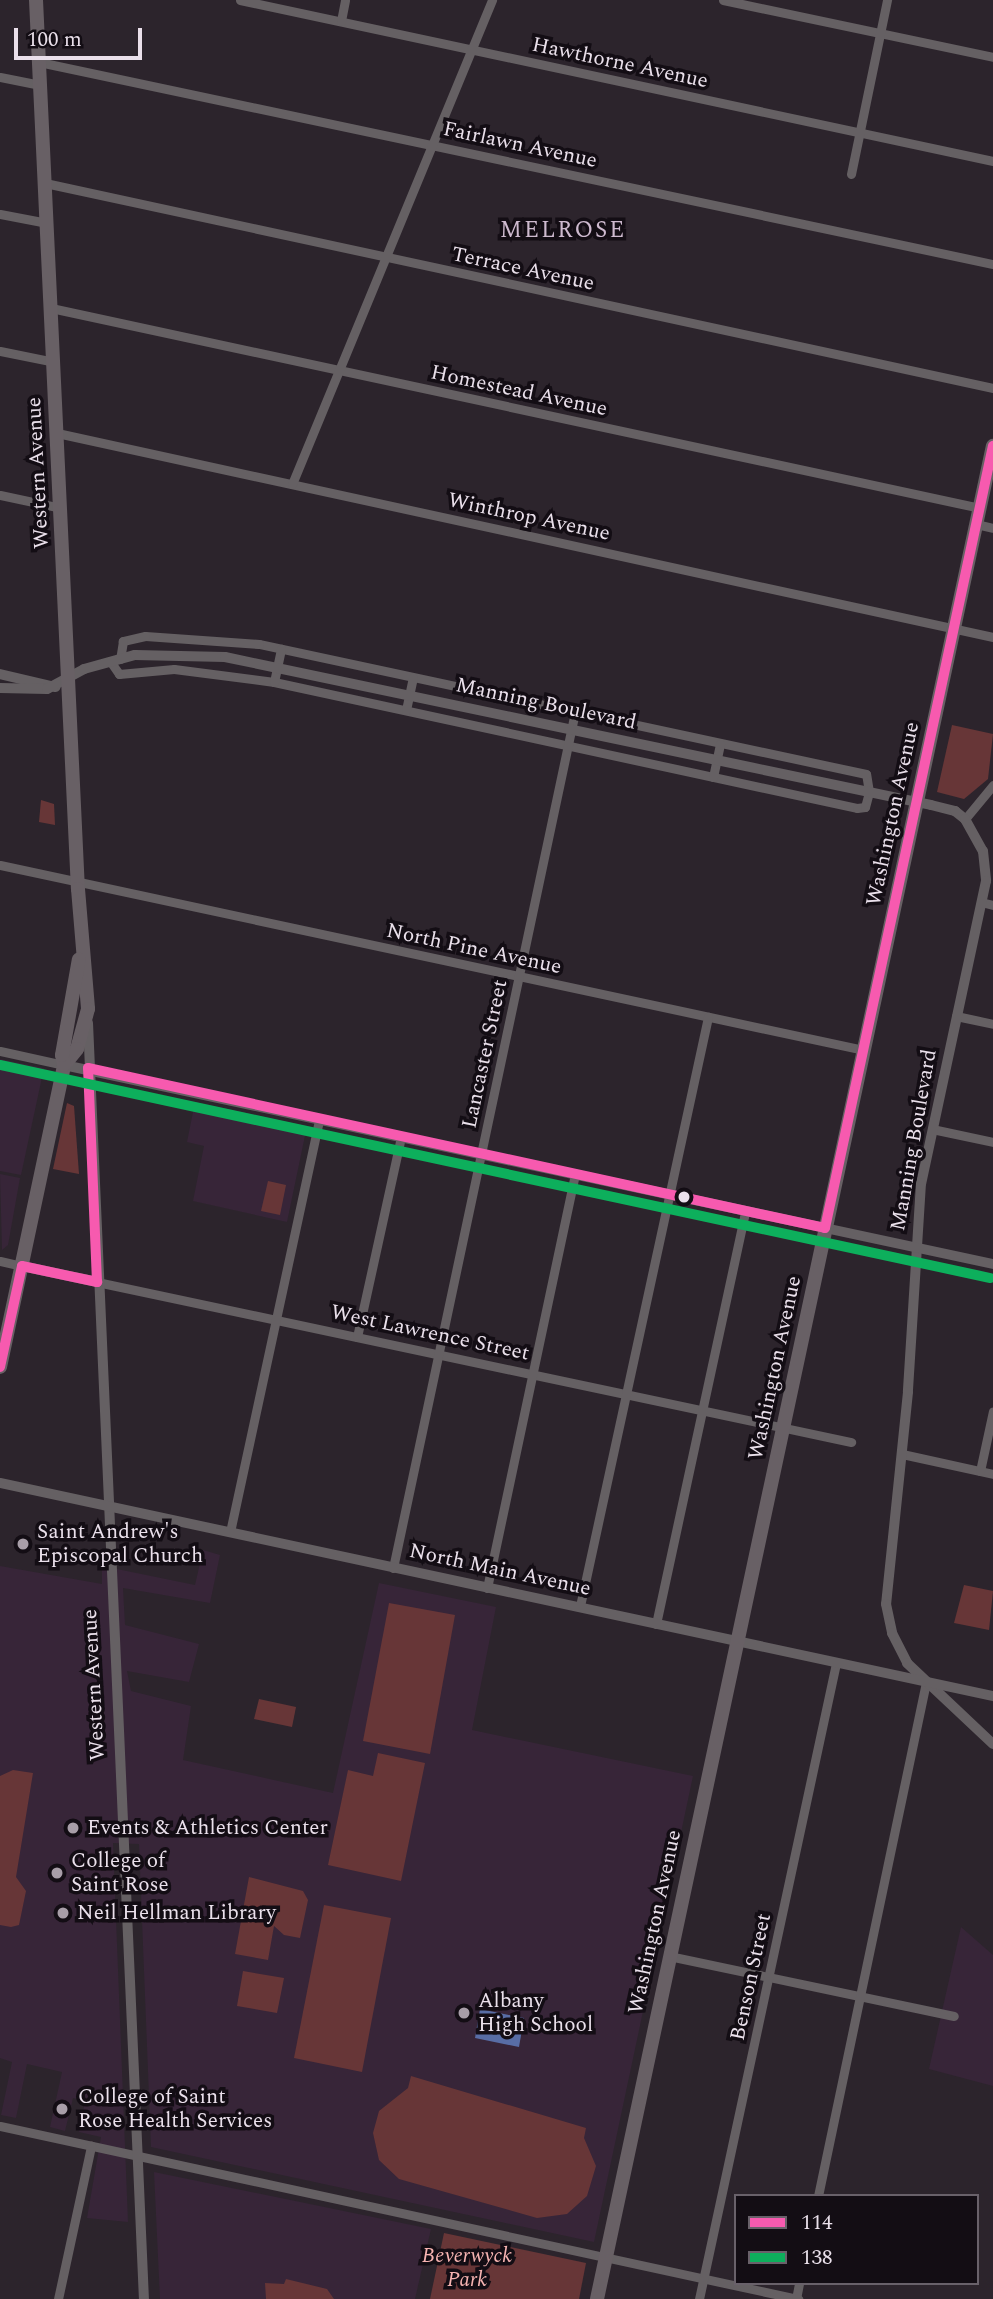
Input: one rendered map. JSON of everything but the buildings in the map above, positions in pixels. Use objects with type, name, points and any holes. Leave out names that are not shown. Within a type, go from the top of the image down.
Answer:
[{"type":"main road","name":"Western Avenue","points":[[36,0],[81,944],[88,1010]]},
{"type":"main road","name":"Washington Avenue","points":[[597,2299],[993,446]]},
{"type":"main road","name":"Western Avenue","points":[[74,994],[81,944]]},
{"type":"main road","points":[[65,1065],[61,1055],[74,994]]},
{"type":"main road","points":[[0,1367],[65,1065],[79,1044],[88,1010]]},
{"type":"street","name":"Hawthorne Avenue","points":[[240,0],[993,161]]},
{"type":"street","points":[[341,21],[345,0]]},
{"type":"street","points":[[292,484],[492,0]]},
{"type":"street","points":[[723,0],[993,57]]},
{"type":"street","points":[[851,174],[887,0]]},
{"type":"street","name":"Fairlawn Avenue","points":[[39,62],[993,264]]},
{"type":"street","points":[[0,76],[40,85]]},
{"type":"street","name":"Terrace Avenue","points":[[45,183],[993,388]]},
{"type":"street","points":[[0,214],[47,223]]},
{"type":"street","name":"Homestead Avenue","points":[[51,308],[980,508]]},
{"type":"street","points":[[0,351],[54,362]]},
{"type":"street","name":"Winthrop Avenue","points":[[57,433],[993,637]]},
{"type":"street","points":[[0,495],[61,508]]},
{"type":"street","points":[[976,524],[993,528]]},
{"type":"street","name":"Manning Boulevard","points":[[155,635],[216,638],[281,649],[867,775],[870,792],[864,807],[857,808],[274,682],[174,669],[119,674],[115,660],[123,641],[155,635]]},
{"type":"street","points":[[274,682],[281,649]]},
{"type":"street","name":"Manning Boulevard","points":[[55,687],[69,678],[115,660],[180,653],[277,665],[917,802],[955,811],[965,819],[985,856],[987,904],[956,1016],[932,1129],[914,1247],[902,1454],[887,1612],[902,1656],[993,1744]]},
{"type":"street","points":[[0,674],[55,687]]},
{"type":"street","points":[[406,710],[413,678]]},
{"type":"street","points":[[0,688],[35,692],[55,687]]},
{"type":"street","name":"Lancaster Street","points":[[393,1568],[575,712]]},
{"type":"street","points":[[713,777],[720,744]]},
{"type":"street","points":[[965,819],[993,785]]},
{"type":"street","name":"North Pine Avenue","points":[[0,864],[78,883],[864,1050]]},
{"type":"street","name":"Western Avenue","points":[[74,994],[79,1044],[88,1068]]},
{"type":"street","name":"Western Avenue","points":[[88,1010],[97,1282],[144,2299]]},
{"type":"street","points":[[956,1016],[993,1024]]},
{"type":"street","points":[[580,1606],[708,1017]]},
{"type":"street","points":[[0,1051],[993,1264]]},
{"type":"street","points":[[230,1532],[319,1119]]},
{"type":"street","points":[[932,1129],[993,1142]]},
{"type":"street","points":[[357,1337],[401,1136]]},
{"type":"street","points":[[487,1588],[575,1174]]},
{"type":"street","points":[[656,1624],[745,1211]]},
{"type":"street","name":"West Lawrence Street","points":[[0,1261],[851,1443]]},
{"type":"street","points":[[980,1471],[993,1411]]},
{"type":"street","points":[[902,1454],[993,1474]]},
{"type":"street","name":"North Main Avenue","points":[[0,1483],[993,1696]]},
{"type":"street","name":"Benson Street","points":[[699,2299],[836,1663]]},
{"type":"street","points":[[818,2194],[926,1682]]},
{"type":"street","points":[[669,1956],[954,2016]]},
{"type":"street","points":[[0,2126],[734,2285]]},
{"type":"street","points":[[58,2299],[91,2146]]},
{"type":"street","points":[[735,2285],[797,2299]]},
{"type":"shaded area","points":[[0,1059],[44,1068],[21,1175],[0,1171]]},
{"type":"shaded area","points":[[195,1102],[307,1126],[287,1222],[193,1201],[204,1146],[187,1142]]},
{"type":"shaded area","points":[[0,1174],[20,1178],[8,1245],[2,1250]]},
{"type":"shaded area","points":[[203,1550],[220,1555],[210,1603],[123,1588],[125,1625],[199,1644],[189,1682],[127,1671],[131,1691],[191,1706],[183,1760],[333,1793],[379,1583],[496,1607],[472,1730],[693,1776],[594,2242],[151,2147],[139,1844],[113,1843],[128,2222],[87,2218],[101,2137],[79,2132],[85,2101],[73,2098],[65,2131],[50,2127],[62,2072],[27,2064],[16,2118],[1,2115],[12,2062],[0,2058],[0,1566],[102,1584],[102,1566],[195,1585]]},
{"type":"shaded area","points":[[961,1927],[993,1955],[993,2086],[929,2069]]},
{"type":"shaded area","points":[[154,2172],[431,2229],[415,2299],[160,2299]]},
{"type":"green space","points":[[952,725],[993,734],[988,779],[964,799],[937,792]]},
{"type":"green space","points":[[41,800],[54,804],[55,825],[39,822]]},
{"type":"green space","points":[[67,1103],[74,1106],[79,1174],[53,1169]]},
{"type":"green space","points":[[268,1181],[286,1185],[280,1215],[261,1211]]},
{"type":"green space","points":[[964,1585],[993,1591],[989,1630],[954,1623]]},
{"type":"green space","points":[[389,1603],[455,1615],[430,1754],[363,1741]]},
{"type":"green space","points":[[259,1699],[296,1707],[292,1727],[254,1719]]},
{"type":"green space","points":[[378,1753],[425,1763],[401,1881],[328,1865],[348,1770],[373,1776]]},
{"type":"green space","points":[[13,1770],[33,1773],[16,1877],[26,1891],[19,1925],[11,1927],[0,1925],[0,1776]]},
{"type":"green space","points":[[249,1877],[303,1891],[308,1900],[300,1938],[284,1935],[274,1926],[268,1960],[235,1954]]},
{"type":"green space","points":[[324,1905],[391,1918],[362,2072],[294,2058]]},
{"type":"green space","points":[[243,1971],[284,1978],[277,2013],[237,2006]]},
{"type":"green space","points":[[411,2076],[586,2128],[584,2138],[596,2166],[587,2196],[567,2214],[537,2218],[399,2179],[379,2160],[373,2133],[379,2111],[408,2088]]},
{"type":"green space","name":"Beverwyck Park","points":[[444,2233],[586,2263],[579,2299],[430,2299]]},
{"type":"green space","points":[[286,2279],[327,2289],[334,2299],[266,2299],[265,2283],[284,2284]]},
{"type":"water","points":[[480,2009],[524,2018],[519,2047],[475,2038]]},
{"type":"transit line","name":"114","points":[[0,1367],[22,1266],[97,1282],[88,1068],[825,1228],[993,446]]},
{"type":"transit line","name":"138","points":[[0,1065],[990,1278]]},
{"type":"place","name":"Saint Andrew's Episcopal Church","points":[[23,1544]]},
{"type":"place","name":"Events & Athletics Center","points":[[73,1828]]},
{"type":"place","name":"College of Saint Rose","points":[[57,1873]]},
{"type":"place","name":"Neil Hellman Library","points":[[63,1913]]},
{"type":"place","name":"Albany High School","points":[[464,2013]]},
{"type":"place","name":"College of Saint Rose Health Services","points":[[62,2109]]},
{"type":"district","name":"MELROSE","points":[[563,231]]}]
